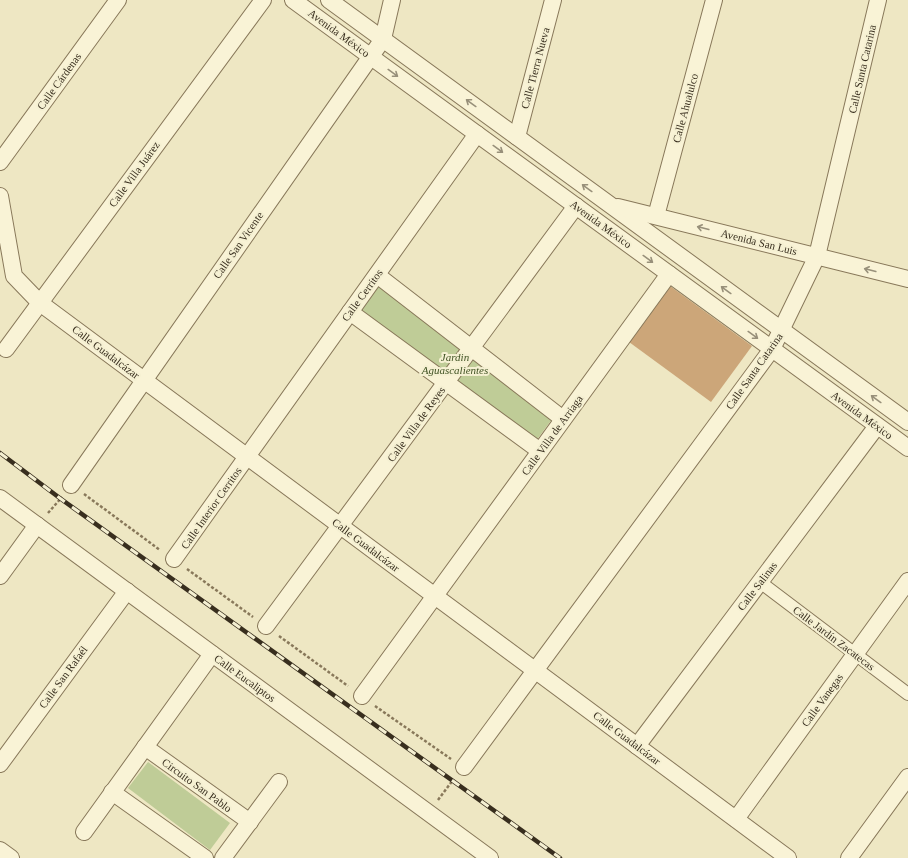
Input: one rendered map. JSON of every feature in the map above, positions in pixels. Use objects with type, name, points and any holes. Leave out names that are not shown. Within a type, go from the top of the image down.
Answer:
[{"type":"street","name":"Calle Cárdenas","points":[[0,162],[118,0]]},
{"type":"street","name":"Calle Villa Juárez","points":[[6,349],[263,0]]},
{"type":"street","name":"Avenida México","points":[[293,0],[908,448]]},
{"type":"street","name":"Avenida México","points":[[329,0],[908,422]]},
{"type":"street","name":"Calle San Vicente","points":[[70,485],[383,39],[392,0]]},
{"type":"street","name":"Calle Tierra Nueva","points":[[517,137],[553,0]]},
{"type":"street","name":"Calle Ahualulco","points":[[656,216],[714,0]]},
{"type":"street","name":"Calle Santa Catarina","points":[[464,767],[772,349],[782,331],[817,256],[878,0]]},
{"type":"street","name":"Calle Cerritos","points":[[247,456],[477,134]]},
{"type":"street","name":"Calle Guadalcázar","points":[[0,196],[7,278],[788,858]]},
{"type":"street","name":"Avenida San Luis","points":[[610,205],[908,279]]},
{"type":"street","name":"Calle Villa de Reyes","points":[[266,626],[576,206]]},
{"type":"street","name":"Calle Villa de Arriaga","points":[[362,696],[669,274]]},
{"type":"street","points":[[377,276],[563,419]]},
{"type":"street","points":[[350,312],[540,451]]},
{"type":"street","name":"Calle Salinas","points":[[637,746],[877,426]]},
{"type":"street","name":"Calle Interior Cerritos","points":[[174,559],[247,456]]},
{"type":"street","name":"Calle Eucaliptos","points":[[0,498],[490,858]]},
{"type":"street","points":[[0,576],[37,525]]},
{"type":"street","name":"Calle Vanegas","points":[[736,819],[908,580]]},
{"type":"street","name":"Calle Jardín Zacatecas","points":[[760,582],[908,694]]},
{"type":"street","name":"Calle San Rafaél","points":[[0,764],[127,591]]},
{"type":"street","points":[[84,832],[212,654]]},
{"type":"street","name":"Circuito San Pablo","points":[[145,747],[250,822]]},
{"type":"street","points":[[849,858],[908,778]]},
{"type":"street","points":[[223,858],[279,782]]},
{"type":"street","points":[[112,792],[205,858]]},
{"type":"street","points":[[0,850],[12,858]]},
{"type":"path","points":[[37,525],[70,485]]},
{"type":"path","points":[[428,813],[464,767]]},
{"type":"green space","name":"Jardin Aguascalientes","points":[[378,282],[555,415],[533,445],[356,312]]},
{"type":"green space","points":[[148,762],[230,823],[210,850],[128,788]]},
{"type":"building","points":[[670,286],[752,346],[711,402],[629,342]]},
{"type":"railway","points":[[0,453],[61,499],[560,858]]}]
